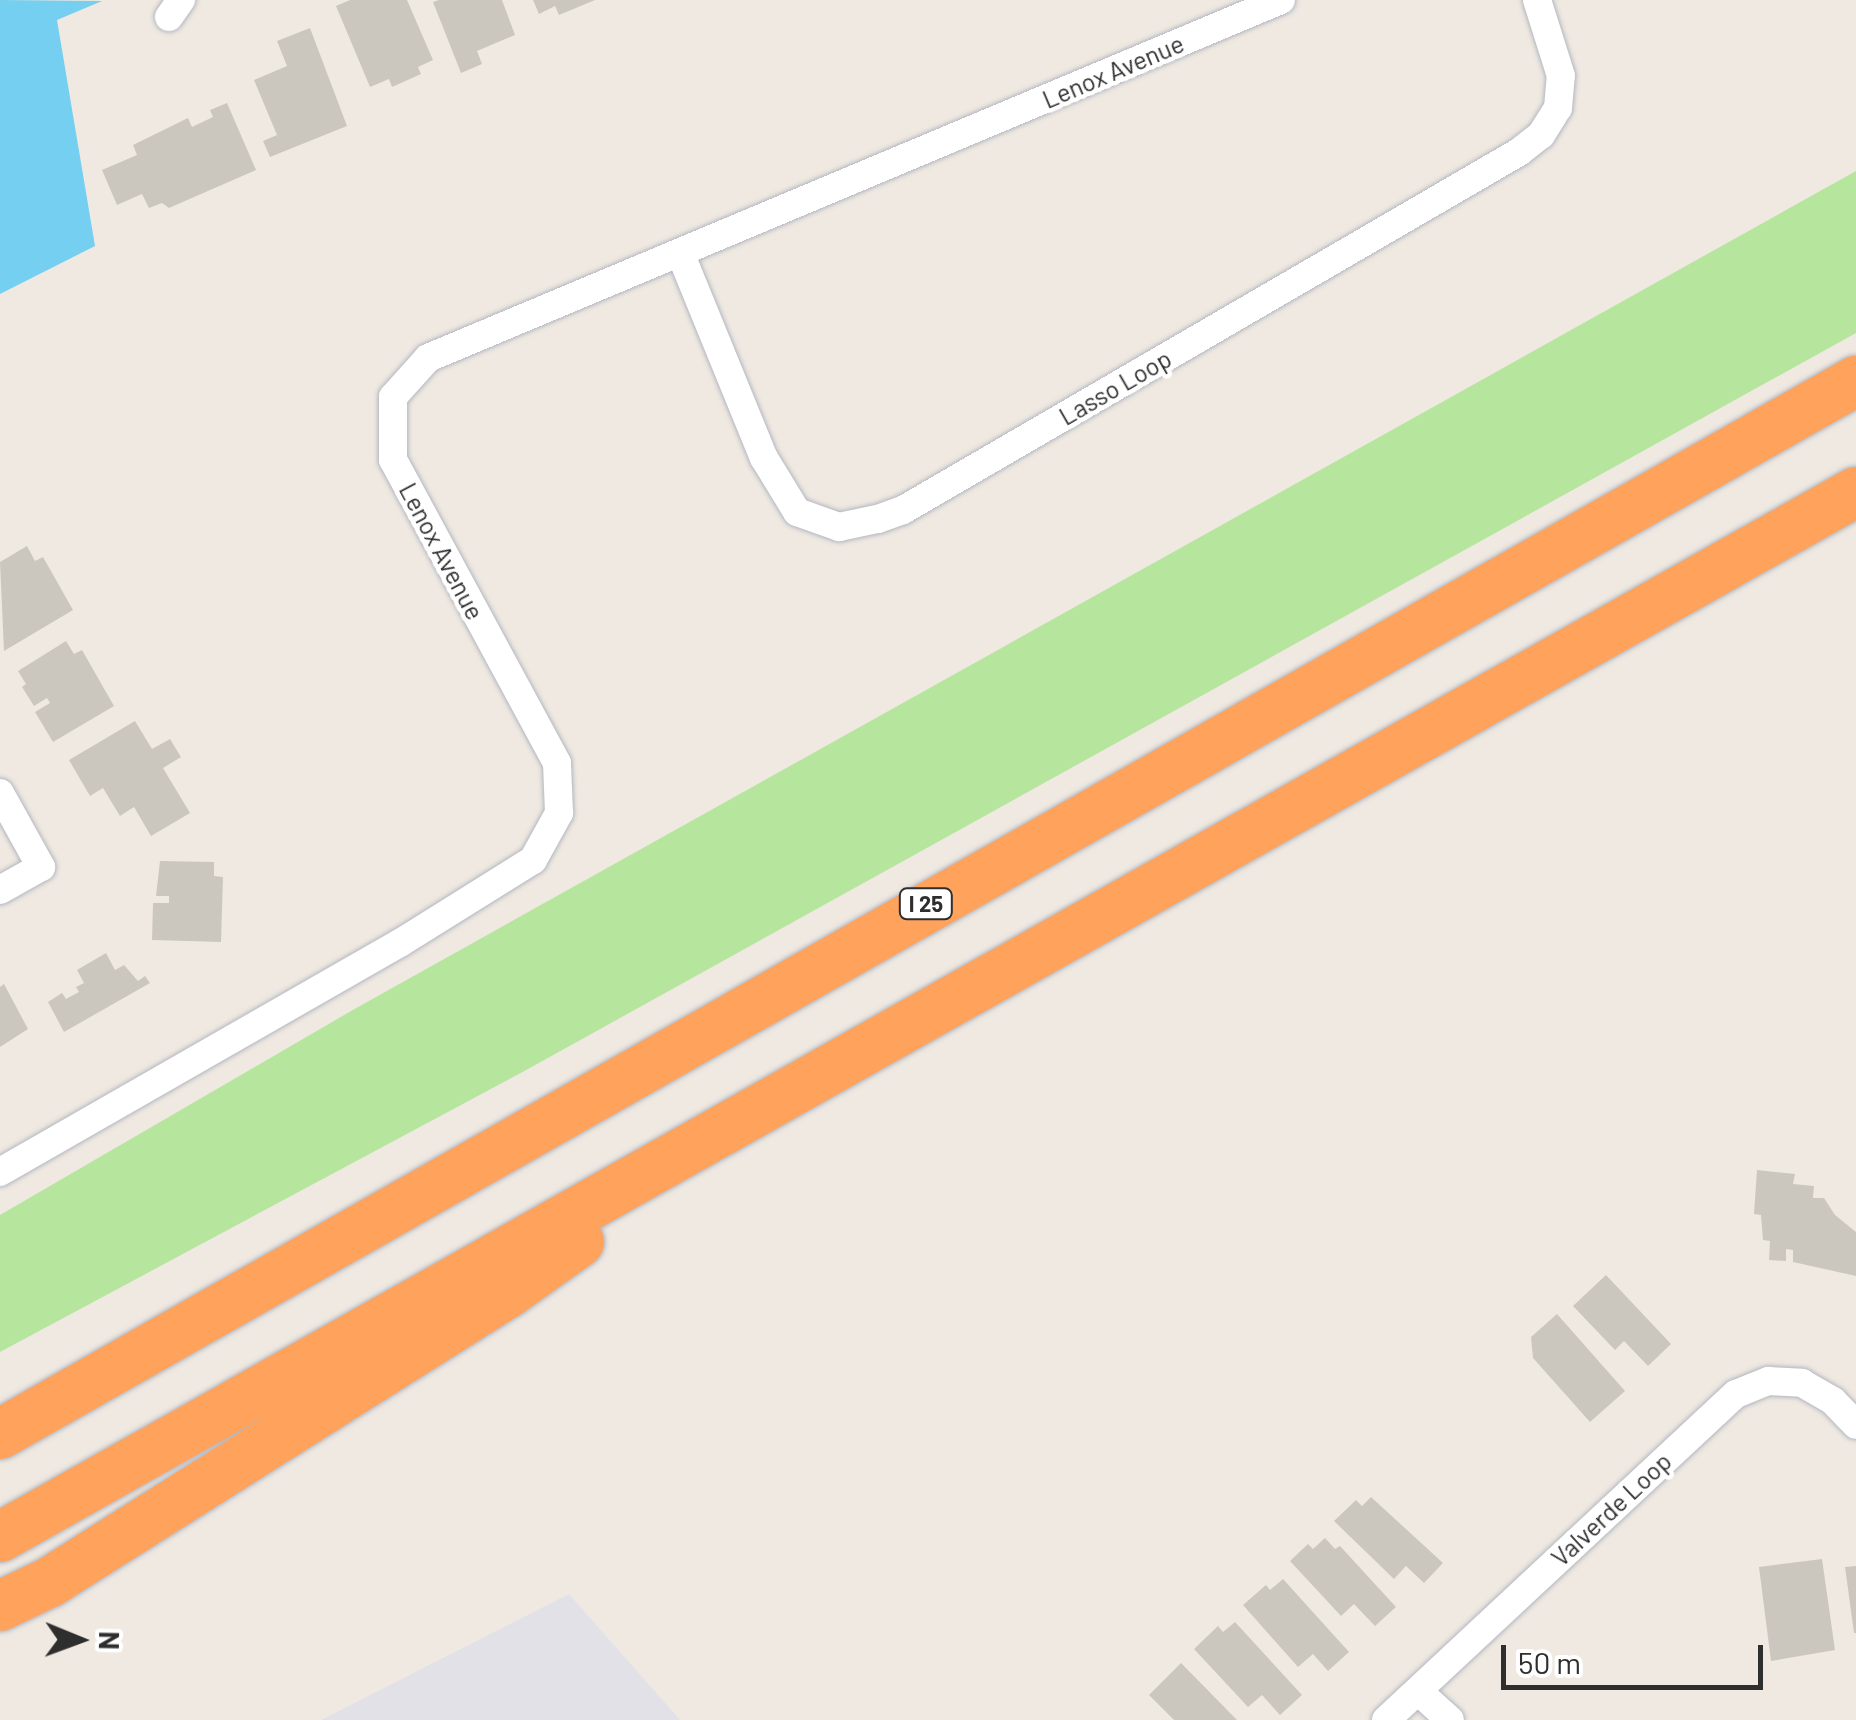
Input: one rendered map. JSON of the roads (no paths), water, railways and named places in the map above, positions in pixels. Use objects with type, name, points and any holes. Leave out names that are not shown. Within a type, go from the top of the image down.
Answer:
[{"type":"highway","name":"I 25","points":[[0,1434],[894,922],[1856,381]]},
{"type":"highway","points":[[0,1537],[1856,492]]},
{"type":"highway","points":[[0,1606],[50,1582],[509,1292],[782,1095]]},
{"type":"highway","points":[[0,1419],[140,1357]]},
{"type":"highway","points":[[0,1629],[50,1582]]},
{"type":"street","name":"Lenox Avenue","points":[[0,1172],[400,943],[533,860],[559,814],[556,763],[394,460],[393,397],[428,358],[1281,0]]},
{"type":"street","name":"Lasso Loop","points":[[681,254],[764,458],[797,512],[838,527],[878,519],[920,500],[1520,152],[1542,135],[1558,108],[1560,76],[1537,0]]},
{"type":"street","points":[[0,794],[41,868],[0,890]]},
{"type":"street","name":"Valverde Loop","points":[[1386,1720],[1736,1394],[1768,1381],[1802,1383],[1833,1401],[1856,1426]]},
{"type":"street","points":[[1418,1691],[1450,1720]]},
{"type":"water","points":[[0,0],[102,1],[57,20],[95,246],[0,294]]}]
